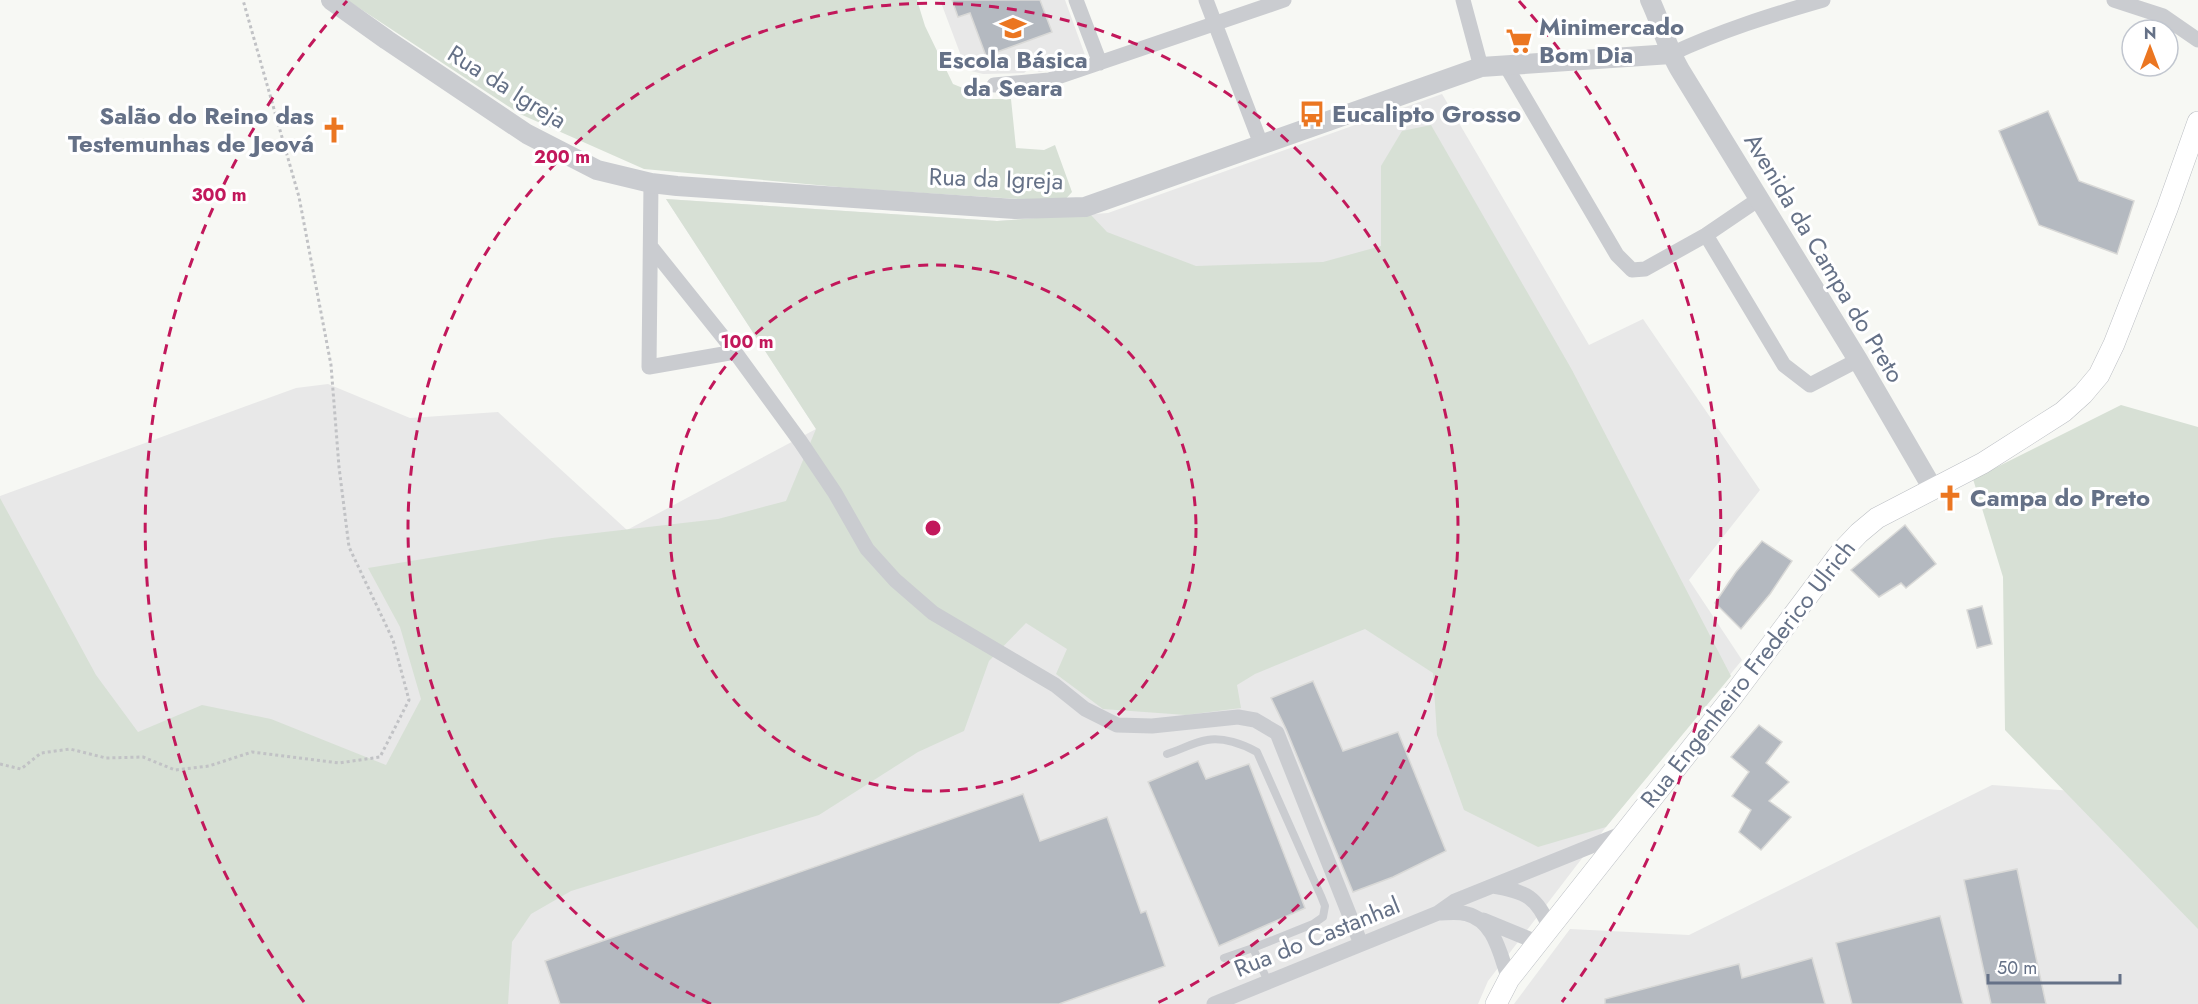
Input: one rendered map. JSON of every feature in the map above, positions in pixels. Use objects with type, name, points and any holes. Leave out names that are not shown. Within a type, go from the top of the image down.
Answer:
[{"type":"main road","name":"Rua Engenheiro Frederico Ulrich","points":[[1497,1004],[1509,979],[1732,697],[1840,553],[1859,533],[1877,519],[1983,463],[2063,412],[2099,375],[2114,344],[2167,209],[2198,122]]},
{"type":"street","name":"Rua da Igreja","points":[[331,0],[527,134],[597,170],[651,183],[1015,209],[1086,207],[1481,67],[1671,54],[1707,37],[1822,0]]},
{"type":"street","points":[[1076,0],[1100,63]]},
{"type":"street","points":[[1206,0],[1261,144]]},
{"type":"street","points":[[994,85],[1048,80],[1284,0]]},
{"type":"street","points":[[1463,0],[1481,67]]},
{"type":"street","name":"Avenida da Campa do Preto","points":[[1650,0],[1664,30],[1671,54],[1858,360],[1933,489]]},
{"type":"street","points":[[2114,0],[2163,16],[2198,40]]},
{"type":"street","points":[[1506,66],[1617,255],[1632,270],[1645,269],[1706,235],[1759,200]]},
{"type":"street","points":[[651,183],[649,367],[735,352]]},
{"type":"street","points":[[1706,235],[1784,365],[1810,385],[1858,360]]},
{"type":"street","points":[[651,247],[735,352],[835,493],[867,549],[895,580],[933,613],[1055,685],[1085,709],[1117,725],[1152,726],[1238,717],[1254,720],[1277,733],[1361,944]]},
{"type":"street","name":"Rua do Castanhal","points":[[1214,1004],[1438,913],[1455,901],[1623,833]]},
{"type":"street","points":[[1492,886],[1517,890],[1534,900],[1545,917],[1544,936]]},
{"type":"street","name":"Rua do Castanhal","points":[[1438,913],[1465,913],[1544,936]]},
{"type":"street","points":[[1480,919],[1495,937],[1509,979]]},
{"type":"lane","points":[[1167,754],[1207,740],[1223,740],[1247,746],[1257,752],[1325,906],[1323,917],[1313,924],[1224,958]]},
{"type":"lane","points":[[1253,948],[1268,982]]},
{"type":"path","points":[[0,764],[21,769],[41,753],[70,749],[106,758],[143,757],[175,770],[209,766],[252,752],[339,764],[380,757],[409,700],[393,640],[349,547],[339,467],[331,364],[301,208],[243,0]]},
{"type":"shaded area","points":[[347,0],[917,0],[925,26],[953,84],[990,99],[1011,99],[1016,148],[1044,150],[1055,145],[1072,192],[1063,202],[861,189],[644,169],[520,114]]},
{"type":"shaded area","name":"Escola Básica da Seara","points":[[940,0],[1065,0],[1085,60],[1081,63],[1039,72],[1031,67],[1024,73],[983,74],[971,71],[963,61]]},
{"type":"shaded area","points":[[1442,94],[1589,345],[1643,319],[1760,490],[1689,580],[1742,660],[1606,827],[1488,981],[1478,1004],[0,1004],[0,496],[296,388],[328,384],[410,418],[498,412],[627,530],[816,429],[666,199],[997,221],[1108,213]]},
{"type":"shaded area","points":[[1431,125],[1572,370],[1731,676],[1606,827],[1538,847],[1464,810],[1437,735],[1433,673],[1365,629],[1255,674],[1237,685],[1241,708],[1186,715],[1103,709],[1056,674],[1067,649],[1026,623],[989,661],[964,731],[918,752],[819,815],[571,891],[531,914],[512,942],[508,1004],[0,1004],[0,498],[96,675],[138,732],[202,705],[271,719],[386,765],[421,699],[400,627],[368,568],[552,538],[718,519],[786,501],[816,429],[666,199],[997,221],[1090,214],[1107,232],[1196,266],[1323,262],[1381,246],[1381,166],[1402,131]]},
{"type":"shaded area","points":[[2121,405],[2198,427],[2198,929],[2005,730],[2003,577],[1973,479]]},
{"type":"shaded area","points":[[1992,785],[2115,794],[2198,834],[2198,1004],[1514,1004],[1570,929],[1689,935]]},
{"type":"building","points":[[952,0],[1040,0],[1052,32],[986,56],[970,13],[958,17]]},
{"type":"building","points":[[2048,111],[2079,181],[2134,201],[2117,254],[2039,225],[1999,131]]},
{"type":"building","points":[[1905,525],[1936,564],[1906,588],[1901,583],[1879,597],[1851,570]]},
{"type":"building","points":[[1762,541],[1792,561],[1770,594],[1741,629],[1715,603],[1736,572]]},
{"type":"building","points":[[1982,606],[1992,644],[1977,648],[1967,610]]},
{"type":"building","points":[[1313,681],[1343,751],[1398,732],[1446,851],[1393,877],[1353,892],[1271,698]]},
{"type":"building","points":[[1759,725],[1782,742],[1766,763],[1789,782],[1769,801],[1791,817],[1761,850],[1739,832],[1751,810],[1732,796],[1749,772],[1731,757]]},
{"type":"building","points":[[1198,761],[1206,779],[1249,764],[1305,908],[1219,946],[1148,782]]},
{"type":"building","points":[[1023,794],[1040,841],[1107,817],[1141,913],[1146,911],[1165,966],[1059,1004],[560,1004],[545,961]]},
{"type":"building","points":[[2017,869],[2046,1004],[1991,1004],[1964,880]]},
{"type":"building","points":[[1940,916],[1963,1004],[1852,1004],[1836,943]]},
{"type":"building","points":[[1812,958],[1825,1004],[1605,1004],[1605,999],[1739,964],[1742,978]]},
{"type":"place","name":"Escola Básica da Seara","points":[[1013,28]]},
{"type":"place","name":"Minimercado Bom Dia","points":[[1519,41]]},
{"type":"place","name":"Eucalipto Grosso","points":[[1312,114]]},
{"type":"place","name":"Salão do Reino das Testemunhas de Jeová","points":[[334,130]]},
{"type":"place","name":"Campa do Preto","points":[[1950,498]]}]
